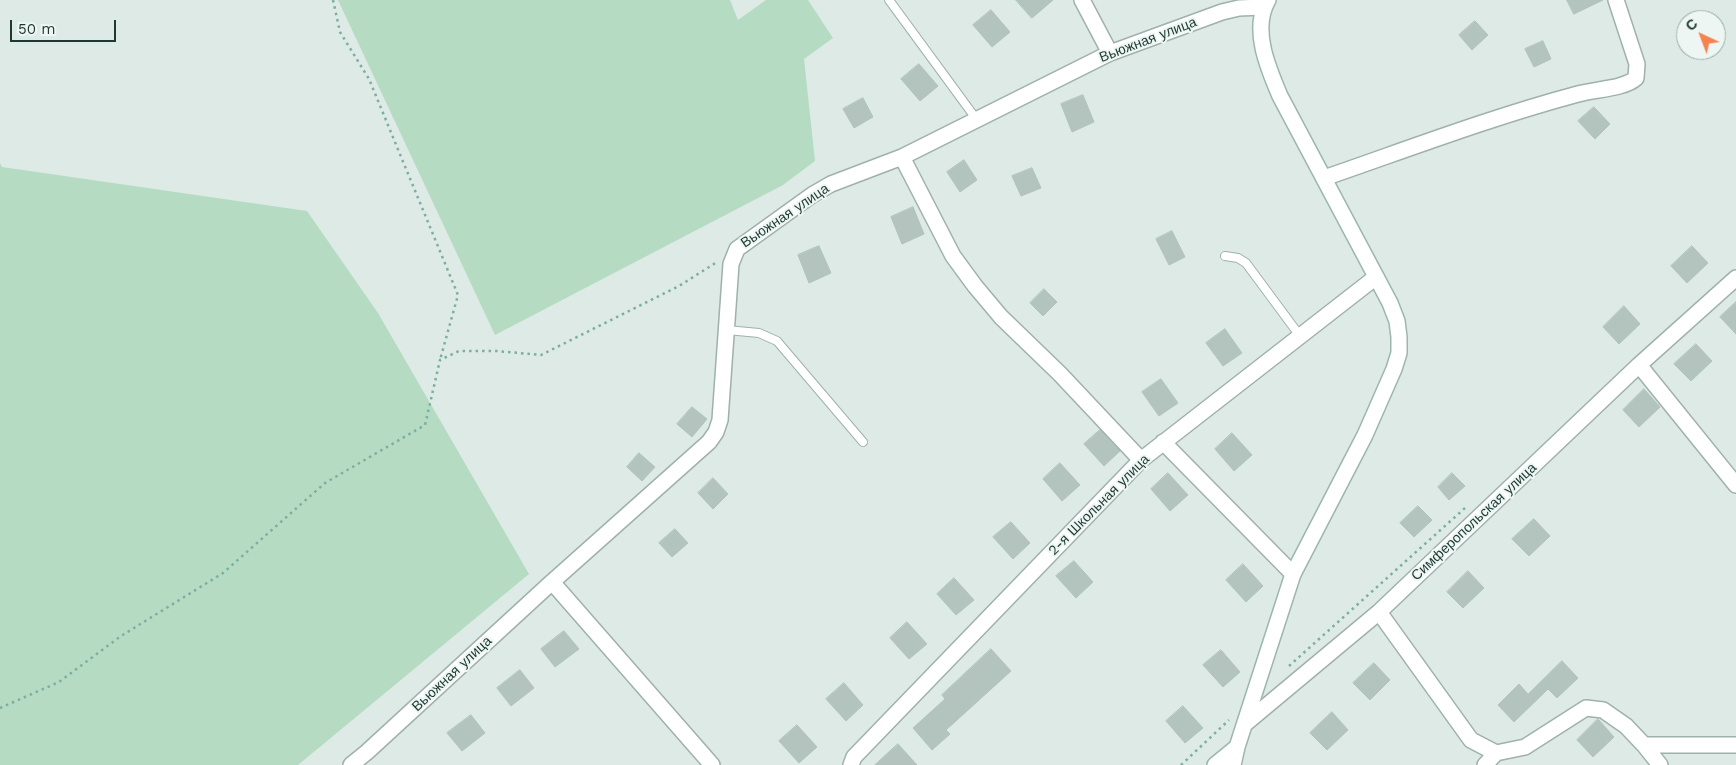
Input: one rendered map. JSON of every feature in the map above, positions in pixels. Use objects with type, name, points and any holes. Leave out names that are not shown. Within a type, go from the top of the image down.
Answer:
[{"type":"street","points":[[1082,0],[1110,53]]},
{"type":"street","points":[[1324,178],[1521,110],[1586,92],[1630,83],[1636,78],[1637,64],[1616,0]]},
{"type":"street","name":"Вьюжная улица","points":[[351,765],[709,442],[720,420],[731,264],[737,250],[812,195],[831,184],[902,157],[1110,53],[1222,12],[1266,4]]},
{"type":"street","points":[[1240,719],[1293,574],[1365,435],[1394,370],[1399,352],[1397,321],[1390,303],[1280,96],[1270,72],[1261,28],[1266,4]]},
{"type":"street","points":[[902,157],[953,256],[975,286],[1002,317],[1060,374],[1141,460]]},
{"type":"street","name":"2-я Школьная улица","points":[[850,765],[854,757],[1141,460],[1376,277]]},
{"type":"street","name":"Симферопольская улица","points":[[1233,765],[1240,719],[1379,612],[1639,366],[1736,278]]},
{"type":"street","points":[[1639,366],[1736,485]]},
{"type":"street","points":[[1163,442],[1293,574]]},
{"type":"street","points":[[552,582],[712,765]]},
{"type":"street","points":[[1379,612],[1470,740],[1496,753]]},
{"type":"street","points":[[1485,765],[1496,753],[1525,747],[1586,708],[1603,710],[1626,726],[1660,765]]},
{"type":"street","points":[[1644,745],[1736,745]]},
{"type":"street","points":[[1215,765],[1237,747]]},
{"type":"lane","points":[[889,0],[977,120]]},
{"type":"lane","points":[[1225,256],[1238,258],[1246,263],[1300,336]]},
{"type":"lane","points":[[727,330],[759,333],[777,341],[863,442]]},
{"type":"path","points":[[0,708],[60,682],[121,636],[224,573],[325,482],[425,425],[458,295],[369,79],[340,32],[333,0]]},
{"type":"path","points":[[440,360],[460,351],[498,351],[541,355],[679,286],[737,250]]},
{"type":"path","points":[[1283,672],[1471,503]]},
{"type":"path","points":[[1181,765],[1240,719]]},
{"type":"green space","points":[[338,0],[730,0],[738,20],[766,0],[808,0],[833,38],[804,59],[815,161],[783,185],[495,335]]},
{"type":"green space","points":[[0,163],[2,167],[307,211],[378,313],[529,574],[298,765],[0,765]]},
{"type":"building","points":[[1016,0],[1053,0],[1032,18]]},
{"type":"building","points":[[1567,0],[1603,0],[1574,14]]},
{"type":"building","points":[[991,10],[1010,32],[992,47],[973,25]]},
{"type":"building","points":[[1475,21],[1488,35],[1472,50],[1459,35]]},
{"type":"building","points":[[1543,41],[1551,59],[1534,67],[1525,49]]},
{"type":"building","points":[[919,64],[938,86],[920,101],[901,79]]},
{"type":"building","points":[[1083,95],[1094,122],[1072,132],[1061,104]]},
{"type":"building","points":[[863,98],[873,117],[854,128],[843,109]]},
{"type":"building","points":[[1594,107],[1610,124],[1595,139],[1578,121]]},
{"type":"building","points":[[964,160],[977,180],[960,192],[947,172]]},
{"type":"building","points":[[1032,168],[1041,188],[1021,196],[1012,176]]},
{"type":"building","points":[[913,207],[924,234],[902,244],[891,217]]},
{"type":"building","points":[[1172,231],[1185,257],[1169,265],[1156,239]]},
{"type":"building","points":[[819,246],[831,273],[809,283],[798,255]]},
{"type":"building","points":[[1692,246],[1708,263],[1687,283],[1671,266]]},
{"type":"building","points":[[1044,289],[1057,302],[1043,316],[1030,303]]},
{"type":"building","points":[[1736,302],[1736,334],[1720,317]]},
{"type":"building","points":[[1624,306],[1640,324],[1619,344],[1603,327]]},
{"type":"building","points":[[1225,329],[1242,353],[1223,366],[1206,343]]},
{"type":"building","points":[[1696,344],[1712,361],[1691,381],[1674,364]]},
{"type":"building","points":[[1161,379],[1178,403],[1159,416],[1142,392]]},
{"type":"building","points":[[1644,389],[1660,407],[1639,427],[1623,410]]},
{"type":"building","points":[[692,407],[707,419],[692,437],[677,424]]},
{"type":"building","points":[[1100,430],[1120,451],[1104,466],[1084,444]]},
{"type":"building","points":[[1232,433],[1252,455],[1234,471],[1215,449]]},
{"type":"building","points":[[639,453],[655,467],[642,481],[627,467]]},
{"type":"building","points":[[1060,463],[1080,485],[1062,501],[1043,479]]},
{"type":"building","points":[[1168,473],[1188,495],[1170,511],[1151,489]]},
{"type":"building","points":[[1452,473],[1465,486],[1449,500],[1438,487]]},
{"type":"building","points":[[713,478],[728,494],[713,509],[698,493]]},
{"type":"building","points":[[1418,506],[1432,520],[1414,537],[1400,523]]},
{"type":"building","points":[[1534,519],[1550,536],[1529,556],[1512,539]]},
{"type":"building","points":[[1011,522],[1030,543],[1013,559],[993,537]]},
{"type":"building","points":[[675,529],[688,543],[672,557],[659,543]]},
{"type":"building","points":[[1074,561],[1093,582],[1076,598],[1056,576]]},
{"type":"building","points":[[1243,564],[1263,586],[1246,602],[1226,580]]},
{"type":"building","points":[[1468,571],[1484,588],[1463,608],[1447,592]]},
{"type":"building","points":[[954,578],[974,600],[956,615],[937,594]]},
{"type":"building","points":[[907,622],[927,644],[909,659],[890,638]]},
{"type":"building","points":[[564,631],[579,649],[555,667],[541,649]]},
{"type":"building","points":[[991,649],[1011,671],[946,730],[950,734],[932,750],[913,728],[945,699],[942,695]]},
{"type":"building","points":[[1221,650],[1240,672],[1223,687],[1203,665]]},
{"type":"building","points":[[1562,661],[1578,678],[1557,698],[1548,689],[1514,722],[1498,705],[1519,684],[1528,694]]},
{"type":"building","points":[[1374,663],[1390,680],[1370,700],[1353,683]]},
{"type":"building","points":[[520,670],[534,688],[511,706],[497,688]]},
{"type":"building","points":[[844,683],[863,705],[846,721],[826,699]]},
{"type":"building","points":[[1183,706],[1203,728],[1185,743],[1166,721]]},
{"type":"building","points":[[1332,712],[1348,730],[1327,750],[1310,733]]},
{"type":"building","points":[[471,715],[485,733],[462,751],[447,733]]},
{"type":"building","points":[[1598,719],[1614,737],[1593,757],[1577,740]]},
{"type":"building","points":[[797,725],[817,747],[799,763],[779,741]]},
{"type":"building","points":[[898,744],[917,765],[875,765]]}]
